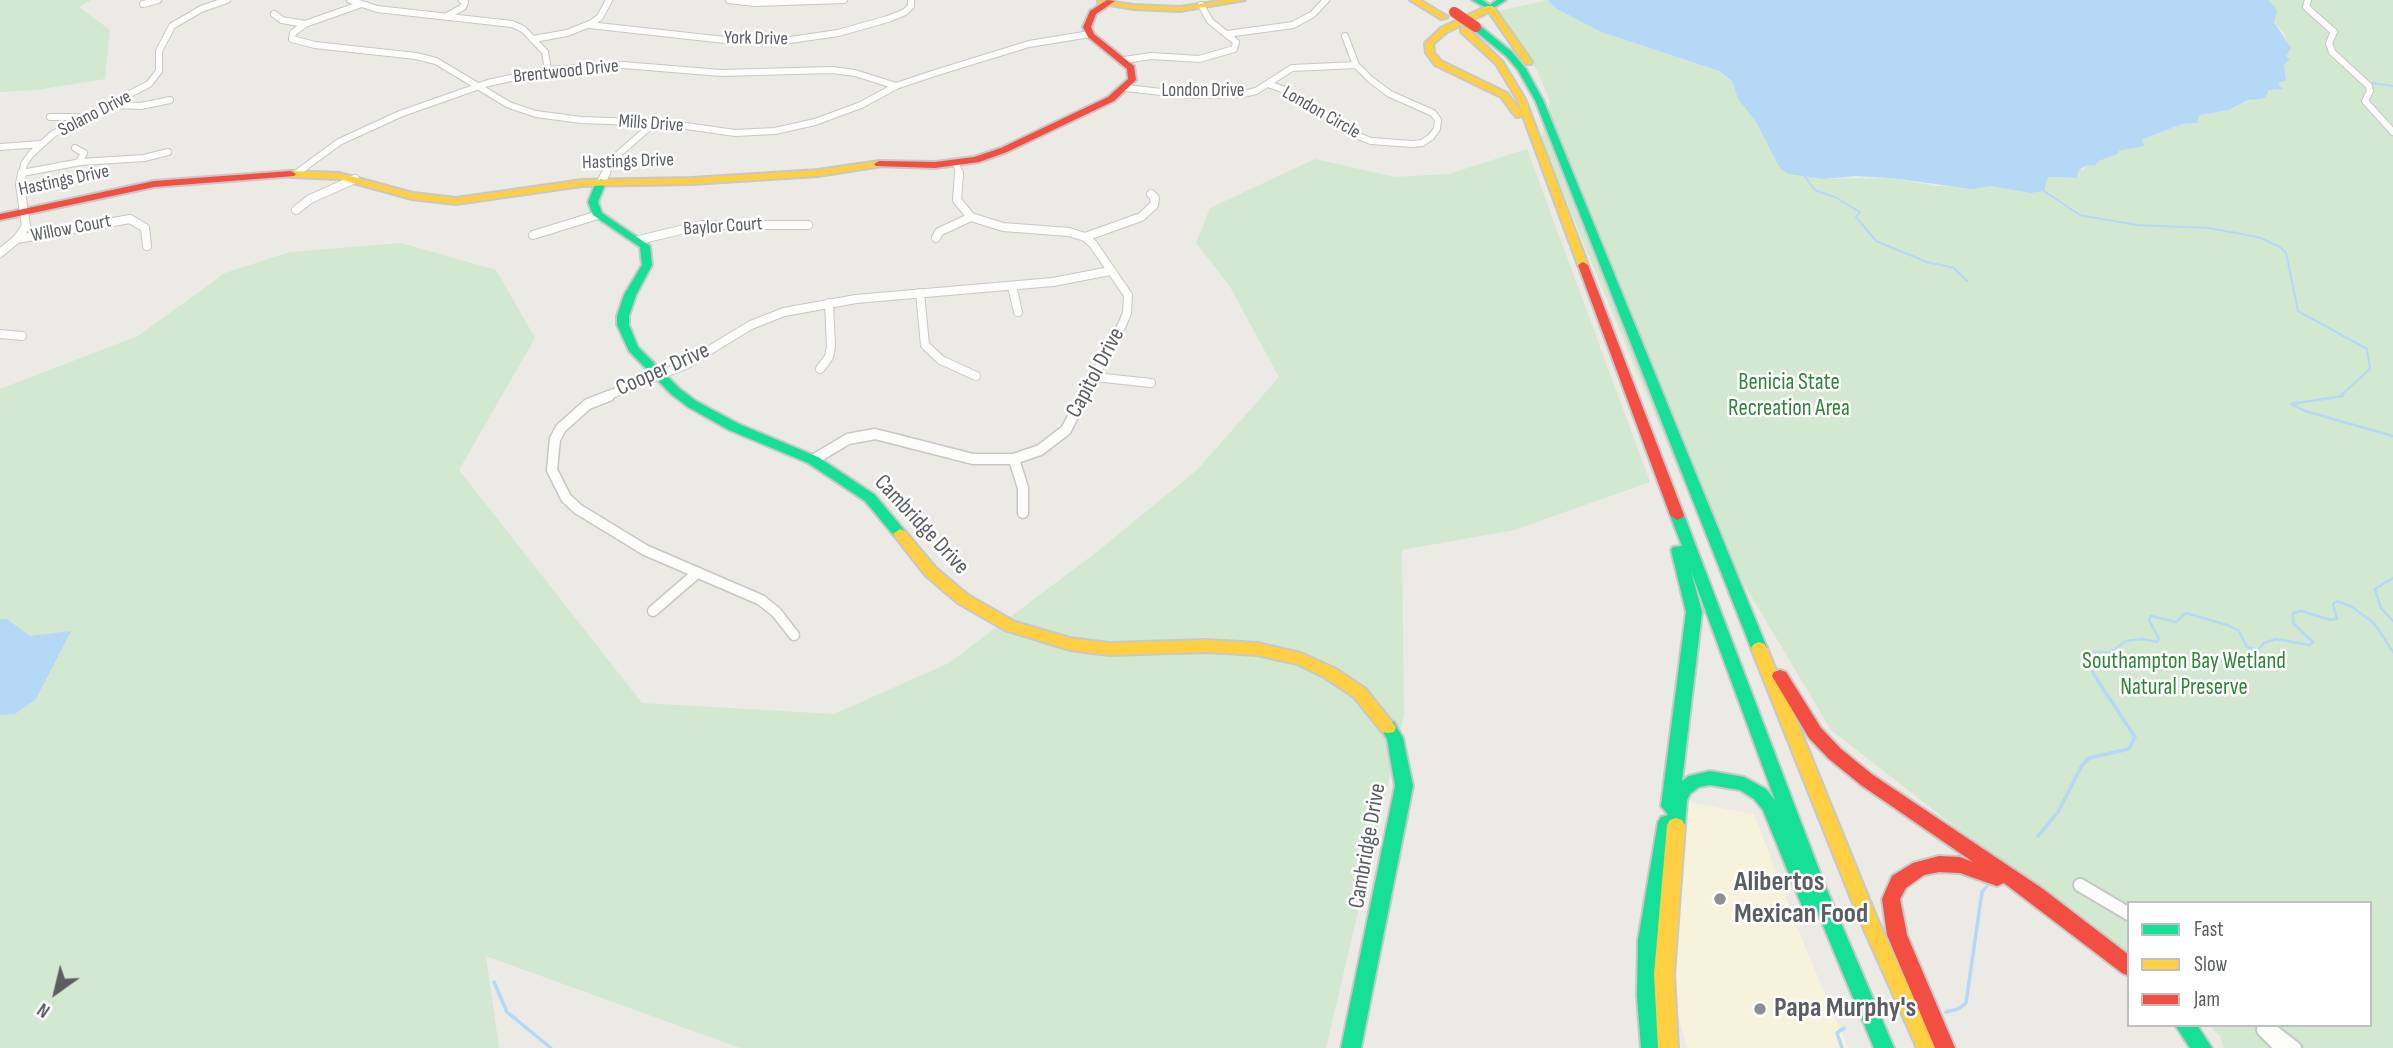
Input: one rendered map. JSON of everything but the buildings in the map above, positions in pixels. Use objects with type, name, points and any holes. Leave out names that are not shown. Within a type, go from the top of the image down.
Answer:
[{"type":"main road","points":[[1201,6],[1230,0]]},
{"type":"main road","points":[[1126,88],[1132,72],[1124,60],[1090,34],[1087,22],[1106,1],[1149,8],[1201,6],[1241,0]]},
{"type":"main road","points":[[1414,0],[1449,14],[1482,9]]},
{"type":"main road","points":[[1432,0],[1449,14]]},
{"type":"main road","points":[[1446,68],[1474,74],[1489,68],[1482,9]]},
{"type":"main road","points":[[1482,9],[1444,30],[1429,43],[1433,58],[1446,68],[1504,95],[1518,112],[1534,148],[1542,156]]},
{"type":"main road","points":[[1482,9],[1504,49],[1522,69],[1545,115],[1867,916],[1927,1048]]},
{"type":"main road","points":[[1482,9],[1536,76],[1544,100],[1545,115]]},
{"type":"main road","points":[[1482,9],[1491,54],[1513,84],[1542,156],[1815,883],[1884,1048]]},
{"type":"main road","name":"Hastings Drive","points":[[0,217],[154,184],[296,173],[355,179],[412,197],[456,201],[601,182],[692,181],[818,173],[873,164],[956,163],[1004,150],[1111,99],[1126,88]]},
{"type":"main road","points":[[601,182],[593,202],[598,215],[639,240]]},
{"type":"main road","name":"Cambridge Drive","points":[[639,240],[645,246],[647,265],[625,305],[623,326],[633,348],[675,391],[712,416],[813,460],[870,498],[946,587],[985,613],[1010,626],[1070,644],[1109,649],[1207,646],[1257,649],[1301,659],[1330,673],[1372,705],[1386,721],[1395,738],[1404,786],[1351,1048]]},
{"type":"main road","points":[[1668,1048],[1664,974],[1672,824],[1694,612],[1672,529],[1669,495]]},
{"type":"main road","points":[[1714,534],[1734,567],[1783,681],[1815,733],[1835,754],[1867,780],[2036,895],[2127,966]]},
{"type":"main road","points":[[1651,1048],[1647,996],[1648,940],[1672,824],[1683,789],[1695,781],[1710,778],[1744,784],[1760,794],[1770,806],[1833,960],[1873,1048]]},
{"type":"main road","points":[[1945,1048],[1892,916],[1891,899],[1899,882],[1919,868],[1939,864],[1960,865],[2005,881],[2053,910]]},
{"type":"main road","points":[[2186,1027],[2202,1048]]},
{"type":"street","points":[[143,4],[158,0]]},
{"type":"street","points":[[198,0],[214,4]]},
{"type":"street","name":"Solano Drive","points":[[22,173],[24,164],[41,144],[85,117],[142,89],[155,78],[159,71],[159,51],[172,26],[227,0]]},
{"type":"street","points":[[350,0],[359,5],[512,24],[523,29],[545,52],[548,70]]},
{"type":"street","points":[[446,17],[463,7],[465,2],[462,0]]},
{"type":"street","points":[[534,40],[589,25],[600,17],[609,0]]},
{"type":"street","points":[[729,0],[761,3],[844,0]]},
{"type":"street","name":"York Drive","points":[[589,25],[725,40],[783,41],[838,33],[888,19],[905,12],[911,6],[911,0]]},
{"type":"street","points":[[1227,34],[1293,25],[1312,14],[1325,0]]},
{"type":"street","points":[[2308,0],[2306,7],[2334,32],[2329,43],[2332,52],[2369,86],[2370,91],[2365,101],[2393,132]]},
{"type":"street","points":[[274,14],[282,20],[305,24],[359,5]]},
{"type":"street","points":[[1124,60],[1152,56],[1194,60],[1214,57],[1236,47],[1236,42],[1210,21],[1201,6]]},
{"type":"street","name":"Mills Drive","points":[[305,24],[293,33],[292,39],[315,46],[430,59],[451,68],[517,109],[548,117],[654,122],[726,132],[775,131],[836,116],[896,86],[1017,47],[1090,34]]},
{"type":"street","name":"London Circle","points":[[1269,84],[1285,90],[1358,136],[1371,141],[1412,144],[1422,143],[1431,137],[1437,129],[1438,120],[1433,113],[1390,94],[1356,65],[1345,36]]},
{"type":"street","name":"Brentwood Drive","points":[[296,173],[319,154],[356,133],[436,99],[548,70],[623,65],[710,73],[832,70],[865,75],[896,86]]},
{"type":"street","name":"London Drive","points":[[1126,88],[1221,95],[1243,94],[1269,84],[1292,68],[1356,65]]},
{"type":"street","points":[[113,105],[141,106],[170,100]]},
{"type":"street","points":[[50,117],[85,117]]},
{"type":"street","points":[[601,182],[614,158],[654,122]]},
{"type":"street","points":[[0,147],[41,144]]},
{"type":"street","points":[[75,148],[84,153],[79,162]]},
{"type":"street","points":[[0,253],[17,239],[26,226],[20,186],[22,173],[79,162],[144,158],[168,152]]},
{"type":"street","points":[[956,163],[960,176],[957,200],[971,217],[1003,227],[1054,230],[1085,237],[1141,217],[1154,205],[1155,198],[1151,194]]},
{"type":"street","points":[[296,210],[310,200],[355,179]]},
{"type":"street","points":[[533,235],[598,215]]},
{"type":"street","points":[[936,237],[939,232],[971,217]]},
{"type":"street","name":"Willow Court","points":[[17,239],[130,219],[136,220],[145,228],[147,246]]},
{"type":"street","name":"Baylor Court","points":[[639,240],[701,225],[808,225]]},
{"type":"street","name":"Capitol Drive","points":[[813,460],[843,442],[875,434],[891,436],[956,456],[994,460],[1014,459],[1040,450],[1060,436],[1122,325],[1129,303],[1121,283],[1085,237]]},
{"type":"street","name":"Cooper Drive","points":[[794,635],[776,612],[761,600],[645,550],[592,519],[566,498],[552,470],[555,439],[561,428],[579,410],[599,399],[694,360],[761,320],[784,312],[829,303],[1053,282],[1110,271]]},
{"type":"street","points":[[1012,286],[1018,313]]},
{"type":"street","points":[[920,293],[925,345],[941,360],[976,376]]},
{"type":"street","points":[[820,369],[829,356],[831,347],[829,303]]},
{"type":"street","points":[[0,334],[22,336]]},
{"type":"street","points":[[1095,377],[1151,383]]},
{"type":"street","points":[[1014,459],[1023,488],[1023,513]]},
{"type":"street","points":[[653,611],[697,573]]},
{"type":"street","points":[[2080,885],[2127,913]]},
{"type":"street","points":[[2260,1027],[2281,1048]]},
{"type":"street","points":[[2268,1027],[2295,1048]]},
{"type":"shaded area","points":[[1682,801],[1754,814],[1799,932],[1848,1048],[1687,1048],[1672,974]]},
{"type":"green space","points":[[0,0],[91,0],[79,7],[110,30],[105,79],[36,90],[0,92]]},
{"type":"green space","name":"Southampton Bay Wetland Natural Preserve","points":[[1549,0],[1555,8],[1601,32],[1718,71],[1732,81],[1738,99],[1756,122],[1779,167],[1824,179],[1890,178],[1935,186],[1990,186],[2030,193],[2047,177],[2077,178],[2079,170],[2083,170],[2087,165],[2095,166],[2099,161],[2119,151],[2144,146],[2142,140],[2148,137],[2182,124],[2196,123],[2200,115],[2229,110],[2269,90],[2282,88],[2278,82],[2284,74],[2284,65],[2290,59],[2286,56],[2288,45],[2284,33],[2274,22],[2269,0],[2393,0],[2393,1048],[2224,1048],[2220,1036],[2211,1027],[2372,1027],[2372,901],[2127,901],[2127,960],[1831,730],[1682,480],[1541,140],[1550,102],[1537,70],[1498,11]]},
{"type":"green space","points":[[1527,149],[1650,482],[1514,530],[1402,550],[1404,715],[1326,1048],[740,1048],[486,956],[499,1048],[0,1048],[0,389],[138,336],[225,273],[290,252],[401,243],[496,270],[535,338],[459,470],[642,703],[834,714],[949,663],[1098,551],[1198,469],[1279,377],[1229,285],[1196,243],[1210,208],[1315,159],[1395,177],[1449,174]]},
{"type":"water","points":[[1548,0],[2269,0],[2277,11],[2274,22],[2291,48],[2286,56],[2290,59],[2284,65],[2286,80],[2278,83],[2283,89],[2269,90],[2265,98],[2248,100],[2229,110],[2200,115],[2197,123],[2182,124],[2148,137],[2142,140],[2145,146],[2119,151],[2099,161],[2095,166],[2087,165],[2079,170],[2077,178],[2048,177],[2044,191],[2030,193],[1990,186],[1972,189],[1890,178],[1856,176],[1824,179],[1788,174],[1779,167],[1756,122],[1738,99],[1732,81],[1719,71],[1601,32],[1555,8]]},
{"type":"water","points":[[0,619],[7,619],[30,636],[71,631],[36,699],[15,714],[0,715]]},
{"type":"waterway","points":[[2371,83],[2393,86]]},
{"type":"waterway","points":[[1805,177],[1815,190],[1835,197],[1860,212],[1856,217],[1876,241],[1927,262],[1954,268],[1967,281]]},
{"type":"waterway","points":[[2044,191],[2080,215],[2136,225],[2209,228],[2258,237],[2280,247],[2286,253],[2298,311],[2367,349],[2370,369],[2340,397]]},
{"type":"waterway","points":[[2340,397],[2291,404],[2305,411],[2393,436]]},
{"type":"waterway","points":[[2393,578],[2375,589],[2381,608],[2393,621]]},
{"type":"waterway","points":[[2100,683],[2093,673],[2094,652],[2109,653],[2126,641],[2143,639],[2157,642],[2159,639],[2149,620],[2151,616],[2176,622],[2186,613],[2227,625],[2239,631],[2247,647],[2258,650],[2264,643],[2276,639],[2309,645],[2313,642],[2293,623],[2293,613],[2301,611],[2331,620],[2337,619],[2333,604],[2337,601],[2352,607],[2374,623],[2393,652]]},
{"type":"waterway","points":[[2038,836],[2058,812],[2081,767],[2089,758],[2129,749],[2135,737],[2098,681]]},
{"type":"waterway","points":[[1946,1012],[1958,1009],[1966,1003],[1982,892],[1987,886]]},
{"type":"waterway","points":[[494,982],[507,1012],[551,1048]]},
{"type":"waterway","points":[[1842,1048],[1837,1033],[1844,1028]]},
{"type":"traffic: fast","points":[[1476,0],[1490,8],[1502,0]]},
{"type":"traffic: fast","points":[[1476,27],[1509,54],[1522,69],[1539,100],[1759,648]]},
{"type":"traffic: fast","points":[[601,182],[593,202],[598,215],[645,246],[647,265],[630,295],[623,316],[623,325],[633,348],[675,391],[692,404],[734,427],[813,460],[870,498],[900,534]]},
{"type":"traffic: fast","points":[[1677,515],[1815,883],[1884,1048]]},
{"type":"traffic: fast","points":[[1670,806],[1694,612],[1678,550]]},
{"type":"traffic: fast","points":[[1351,1048],[1404,786],[1395,738],[1388,727]]},
{"type":"traffic: fast","points":[[1676,825],[1678,800],[1683,789],[1695,781],[1710,778],[1744,784],[1760,794],[1770,806],[1809,900]]},
{"type":"traffic: fast","points":[[1651,1048],[1647,996],[1648,940],[1667,822]]},
{"type":"traffic: fast","points":[[2186,1027],[2202,1048]]},
{"type":"traffic: slow","points":[[1101,1],[1134,7],[1180,9],[1241,0]]},
{"type":"traffic: slow","points":[[1414,0],[1444,17]]},
{"type":"traffic: slow","points":[[1519,115],[1504,95],[1438,63],[1430,53],[1429,43],[1444,30],[1490,8],[1528,62]]},
{"type":"traffic: slow","points":[[1464,30],[1499,63],[1521,99],[1583,265]]},
{"type":"traffic: slow","points":[[291,174],[339,176],[412,196],[456,201],[582,183],[692,181],[818,173],[879,164]]},
{"type":"traffic: slow","points":[[900,534],[931,572],[963,599],[1010,626],[1070,644],[1109,649],[1207,646],[1257,649],[1301,659],[1330,673],[1360,693],[1388,727]]},
{"type":"traffic: slow","points":[[1759,648],[1867,916],[1927,1048]]},
{"type":"traffic: slow","points":[[1668,1048],[1664,974],[1676,825]]},
{"type":"traffic: jam","points":[[879,164],[935,165],[976,160],[1004,150],[1111,99],[1132,80],[1131,68],[1091,35],[1087,27],[1093,13],[1111,1]]},
{"type":"traffic: jam","points":[[1454,12],[1476,27]]},
{"type":"traffic: jam","points":[[0,217],[154,184],[291,174]]},
{"type":"traffic: jam","points":[[1583,265],[1677,515]]},
{"type":"traffic: jam","points":[[1780,676],[1815,733],[1835,754],[1867,780],[2036,895],[2053,910]]},
{"type":"traffic: jam","points":[[1945,1048],[1897,935],[1891,899],[1899,882],[1919,868],[1939,864],[1960,865],[1997,878]]},
{"type":"traffic: jam","points":[[2053,910],[2127,966]]},
{"type":"place","name":"Alibertos Mexican Food","points":[[1720,899]]},
{"type":"place","name":"Papa Murphy's","points":[[1760,1009]]},
{"type":"park label","name":"Benicia State Recreation Area","points":[[1789,396]]}]
